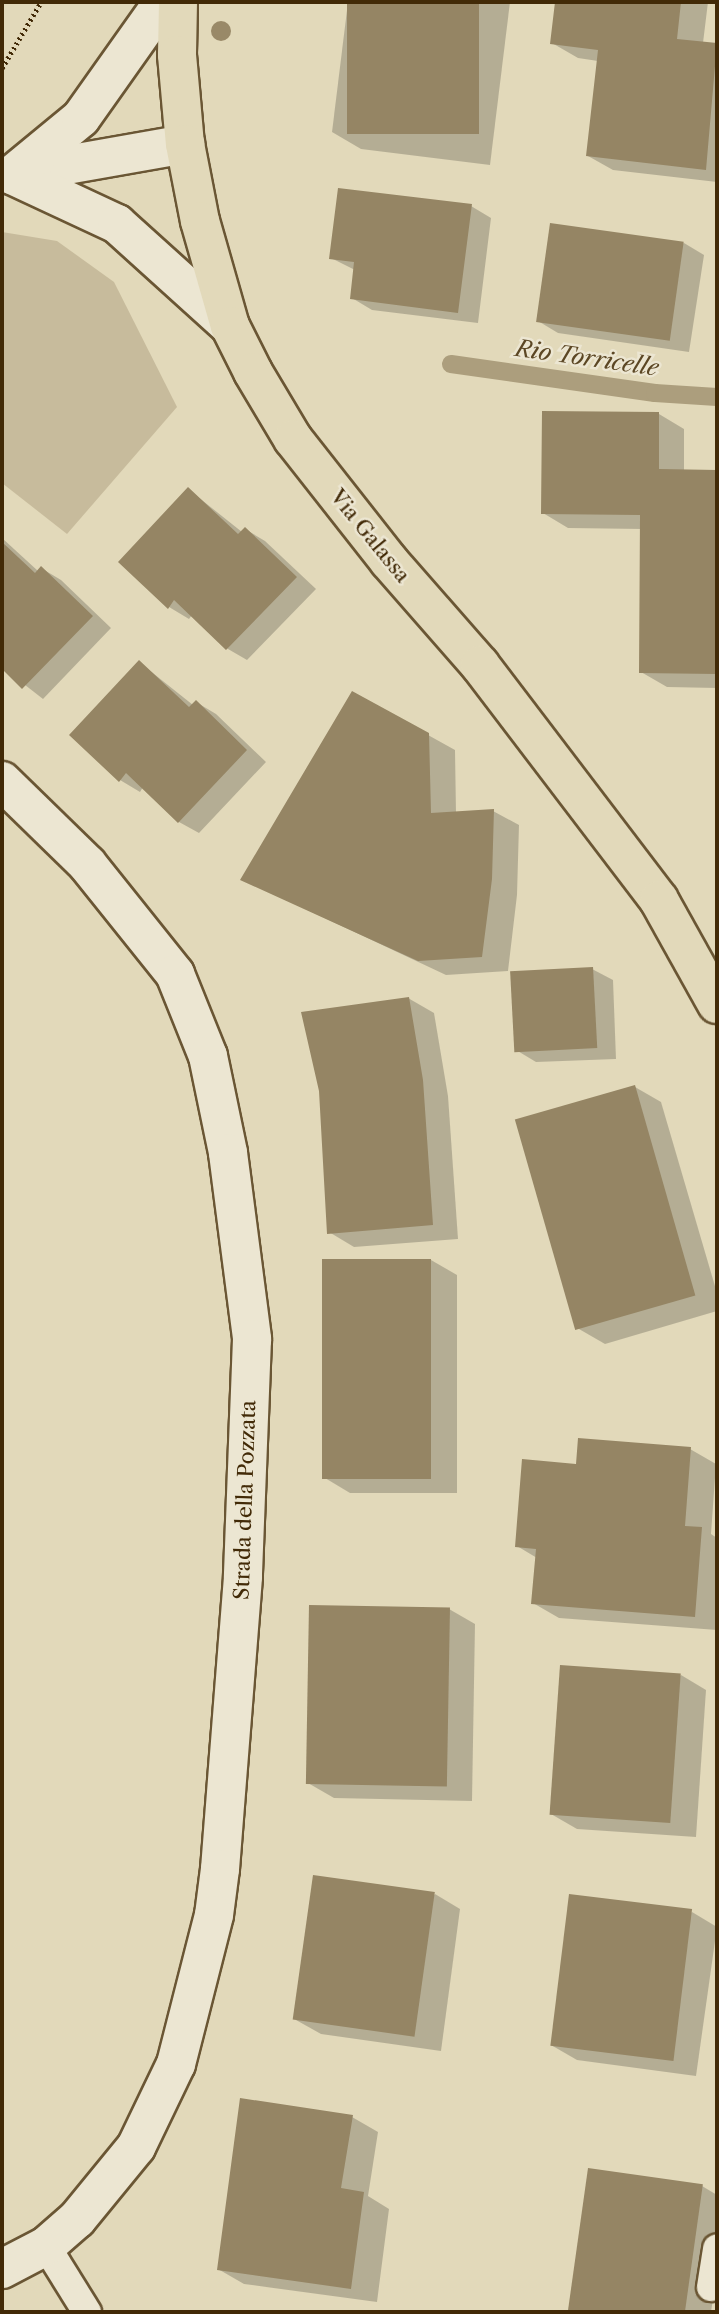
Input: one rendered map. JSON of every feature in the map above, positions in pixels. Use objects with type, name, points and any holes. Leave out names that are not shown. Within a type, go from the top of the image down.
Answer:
[{"type":"main road","name":"Via Galassa","points":[[178,2],[177,55],[185,144],[200,221],[230,326],[293,439],[389,561],[480,665],[659,900],[717,1004]]},
{"type":"street","points":[[7,176],[81,118],[163,2]]},
{"type":"street","points":[[7,176],[185,144]]},
{"type":"street","points":[[7,176],[117,224],[230,326]]},
{"type":"street","name":"Strada della Pozzata","points":[[2,781],[87,864],[175,974],[208,1056],[228,1153],[252,1339],[243,1577],[214,1915],[176,2064],[136,2147],[77,2219],[46,2245],[2,2269]]},
{"type":"lane","points":[[46,2245],[87,2312]]},
{"type":"lane","points":[[711,2287],[717,2248]]},
{"type":"path","points":[[2,68],[41,2]]},
{"type":"shaded area","points":[[2,232],[57,241],[114,282],[177,407],[67,534],[2,483]]},
{"type":"building","points":[[347,2],[479,2],[479,134],[347,134]]},
{"type":"building","points":[[555,2],[681,2],[677,39],[717,43],[706,170],[586,156],[598,50],[550,44]]},
{"type":"building","points":[[338,188],[472,204],[458,313],[350,299],[354,262],[329,259]]},
{"type":"building","points":[[550,223],[684,242],[670,341],[536,322]]},
{"type":"building","points":[[542,411],[659,412],[659,469],[717,470],[717,674],[639,673],[640,515],[541,514]]},
{"type":"building","points":[[188,487],[238,534],[245,527],[297,577],[226,650],[174,600],[168,609],[118,562]]},
{"type":"building","points":[[2,542],[35,573],[41,566],[93,616],[22,689],[2,669]]},
{"type":"building","points":[[139,660],[189,707],[196,700],[247,750],[178,823],[126,773],[119,782],[69,735]]},
{"type":"building","points":[[352,691],[429,733],[431,813],[494,809],[492,879],[482,957],[418,961],[240,880]]},
{"type":"building","points":[[593,967],[597,1048],[514,1052],[510,971]]},
{"type":"building","points":[[409,997],[423,1080],[433,1225],[327,1234],[319,1091],[301,1012]]},
{"type":"building","points":[[635,1085],[695,1296],[575,1330],[515,1119]]},
{"type":"building","points":[[322,1259],[431,1259],[431,1479],[322,1479]]},
{"type":"building","points":[[578,1438],[691,1447],[685,1526],[702,1527],[695,1617],[531,1604],[536,1549],[515,1547],[522,1459],[576,1464]]},
{"type":"building","points":[[309,1605],[450,1607],[447,1786],[306,1784]]},
{"type":"building","points":[[560,1665],[681,1673],[670,1823],[550,1815]]},
{"type":"building","points":[[313,1875],[435,1892],[414,2037],[293,2020]]},
{"type":"building","points":[[569,1894],[692,1909],[673,2061],[550,2046]]},
{"type":"building","points":[[240,2098],[353,2115],[341,2188],[364,2192],[351,2289],[217,2270]]},
{"type":"building","points":[[588,2168],[703,2184],[685,2312],[568,2312]]},
{"type":"waterway","name":"Rio Torricelle","points":[[451,364],[655,393],[717,397]]}]
